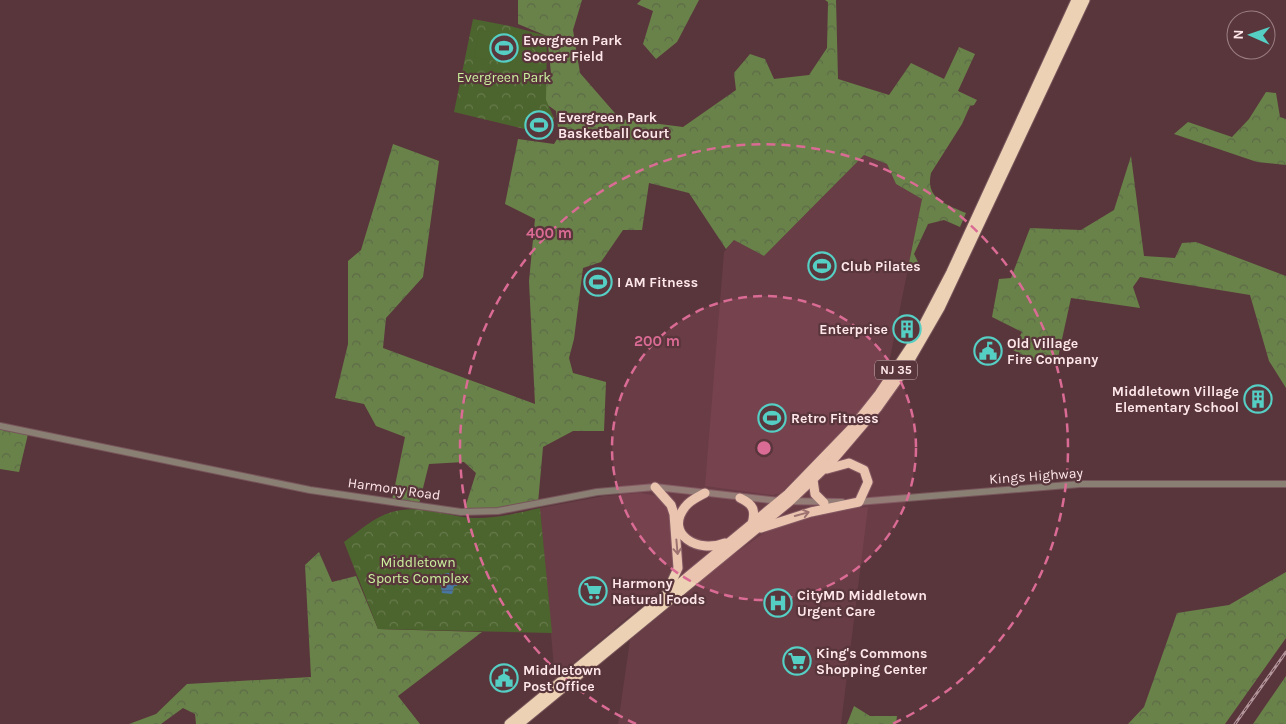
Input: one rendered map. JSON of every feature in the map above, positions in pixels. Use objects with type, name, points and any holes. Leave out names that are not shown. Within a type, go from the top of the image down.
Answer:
[{"type":"highway","name":"NJ 35","points":[[509,724],[732,540],[754,527],[812,471],[852,428],[879,394],[917,337],[952,272],[1076,0]]},
{"type":"highway","name":"NJ 35","points":[[519,724],[754,527],[789,502],[822,471],[878,407],[929,329],[970,248],[1085,0]]},
{"type":"highway","points":[[740,498],[753,507],[755,514],[754,527],[859,502],[868,482],[866,474],[860,466],[843,463],[822,471]]},
{"type":"highway","points":[[813,480],[814,494],[824,503]]},
{"type":"highway","points":[[655,487],[673,510],[678,562],[675,578],[661,599]]},
{"type":"highway","points":[[705,493],[684,507],[680,522],[682,533],[689,541],[701,547],[715,546],[732,540]]},
{"type":"street","name":"Harmony Road","points":[[0,426],[264,481],[461,512],[492,512],[597,492],[655,487],[789,502]]},
{"type":"street","name":"Kings Highway","points":[[789,502],[859,502],[1080,484],[1286,484]]},
{"type":"shaded area","points":[[864,155],[887,164],[896,184],[922,199],[887,373],[851,422],[781,493],[772,495],[705,486],[724,252],[734,240],[764,256]]},
{"type":"shaded area","points":[[641,493],[661,497],[670,512],[675,564],[670,582],[555,679],[540,508],[604,496]]},
{"type":"shaded area","name":"King's Commons Shopping Center","points":[[868,507],[841,724],[618,724],[630,640],[730,557],[764,533],[784,523],[840,509]]},
{"type":"green space","points":[[518,0],[582,0],[573,30],[580,73],[620,119],[683,127],[736,90],[734,73],[750,54],[765,59],[774,79],[809,75],[827,48],[828,2],[825,0],[836,0],[838,79],[889,95],[911,63],[944,79],[959,47],[975,54],[958,91],[977,100],[974,105],[970,106],[962,124],[931,173],[930,182],[934,195],[951,207],[966,213],[960,227],[944,220],[928,224],[914,254],[920,266],[909,263],[922,199],[896,184],[887,164],[864,155],[764,256],[734,240],[726,249],[689,193],[649,183],[642,230],[623,230],[601,262],[583,268],[574,339],[569,358],[573,373],[606,382],[604,431],[573,431],[543,447],[538,503],[478,512],[464,511],[476,473],[464,462],[429,464],[419,504],[392,500],[405,437],[376,426],[364,404],[335,398],[348,344],[348,261],[361,250],[393,144],[439,161],[423,277],[386,318],[383,348],[535,404],[529,281],[535,219],[505,204],[518,139],[554,144],[559,136],[556,111],[531,93],[551,73],[547,36],[518,24]]},
{"type":"green space","points":[[641,0],[699,0],[677,42],[656,59],[643,44],[653,11],[637,4]]},
{"type":"green space","name":"Evergreen Park","points":[[473,19],[547,36],[546,100],[554,118],[550,135],[454,112]]},
{"type":"green space","name":"Evergreen Park Soccer Field","points":[[479,30],[534,39],[529,67],[474,57]]},
{"type":"green space","points":[[1266,92],[1276,93],[1280,117],[1286,119],[1286,165],[1257,162],[1174,134],[1188,122],[1232,137],[1249,119]]},
{"type":"green space","name":"Evergreen Park Basketball Court","points":[[531,116],[551,121],[548,134],[528,129]]},
{"type":"green space","points":[[1131,156],[1144,256],[1175,258],[1182,243],[1196,242],[1286,276],[1286,388],[1269,361],[1250,295],[1140,277],[1133,287],[1140,308],[1071,298],[1057,362],[1041,365],[1013,350],[1022,332],[992,317],[999,279],[1011,278],[1030,228],[1081,230],[1114,210]]},
{"type":"green space","points":[[0,428],[28,434],[19,472],[0,469]]},
{"type":"green space","name":"Middletown Sports Complex","points":[[540,508],[552,633],[378,629],[344,542],[361,529],[385,514],[402,510],[412,509],[462,517],[489,518]]},
{"type":"green space","points":[[319,552],[332,582],[356,576],[378,629],[482,632],[398,696],[420,724],[196,724],[195,714],[183,708],[161,724],[129,724],[156,714],[187,684],[311,677],[305,565]]},
{"type":"green space","points":[[1286,572],[1286,638],[1225,724],[1128,724],[1144,707],[1177,613],[1229,605]]},
{"type":"green space","points":[[1286,676],[1286,724],[1253,724]]},
{"type":"green space","points":[[854,706],[870,716],[897,716],[896,724],[847,724]]},
{"type":"water","points":[[448,573],[458,576],[457,586],[454,586],[452,594],[442,593],[441,586],[438,584],[439,575]]},
{"type":"railway","points":[[1235,724],[1286,652]]},
{"type":"place","name":"Evergreen Park Soccer Field","points":[[504,48]]},
{"type":"place","name":"Evergreen Park Basketball Court","points":[[539,125]]},
{"type":"place","name":"Club Pilates","points":[[822,266]]},
{"type":"place","name":"I AM Fitness","points":[[598,282]]},
{"type":"place","name":"Enterprise","points":[[907,329]]},
{"type":"place","name":"Old Village Fire Company","points":[[988,351]]},
{"type":"place","name":"Middletown Village Elementary School","points":[[1258,399]]},
{"type":"place","name":"Retro Fitness","points":[[772,418]]},
{"type":"place","name":"Harmony Natural Foods","points":[[593,591]]},
{"type":"place","name":"CityMD Middletown Urgent Care","points":[[778,603]]},
{"type":"place","name":"King's Commons Shopping Center","points":[[797,661]]},
{"type":"place","name":"Middletown Post Office","points":[[504,678]]}]
